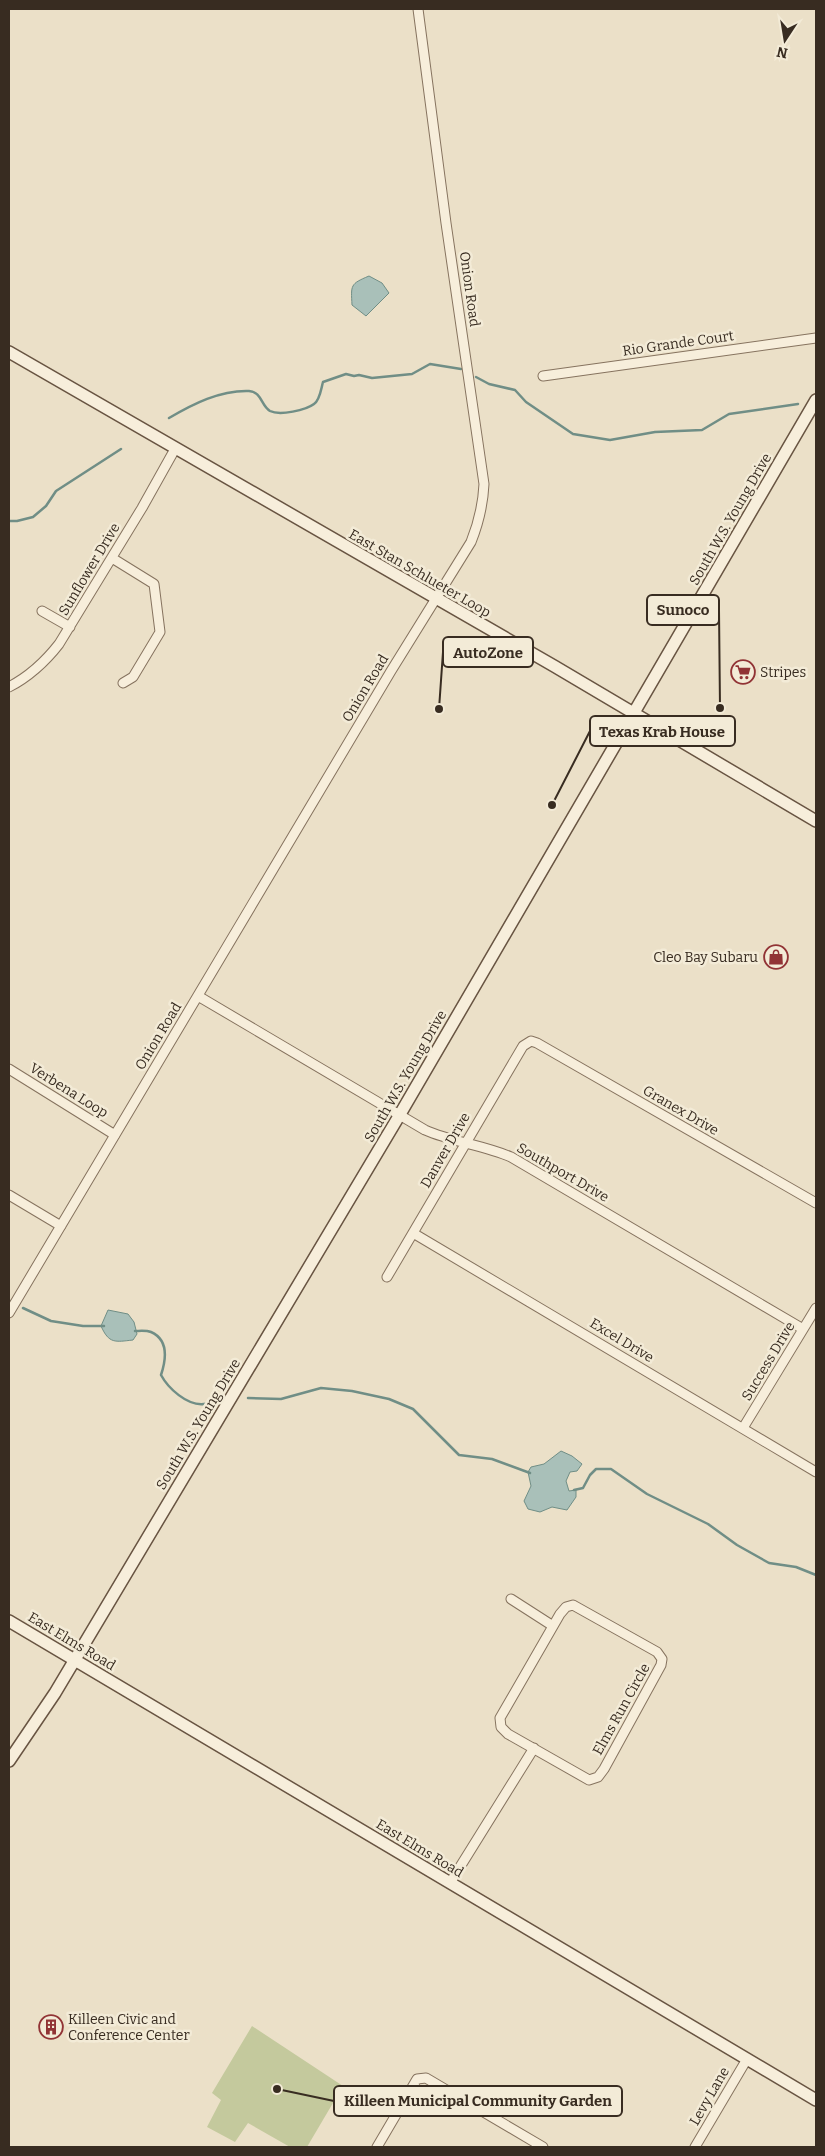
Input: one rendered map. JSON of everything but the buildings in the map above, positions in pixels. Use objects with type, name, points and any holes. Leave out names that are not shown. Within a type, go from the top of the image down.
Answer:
[{"type":"main road","name":"East Stan Schlueter Loop","points":[[9,352],[635,714],[816,821]]},
{"type":"main road","name":"South W.S. Young Drive","points":[[9,1761],[74,1661],[399,1116],[635,714],[816,400]]},
{"type":"main road","name":"East Elms Road","points":[[9,1621],[816,2100]]},
{"type":"street","name":"Onion Road","points":[[9,1314],[471,542],[480,519],[484,504],[484,484],[446,223],[418,9]]},
{"type":"street","name":"Rio Grande Court","points":[[543,376],[816,338]]},
{"type":"street","name":"Sunflower Drive","points":[[9,687],[35,671],[48,658],[70,628],[175,449]]},
{"type":"street","points":[[112,558],[154,584],[161,627],[158,637],[134,677],[123,683]]},
{"type":"street","points":[[42,611],[70,628]]},
{"type":"street","name":"Southport Drive","points":[[198,996],[399,1116],[435,1134],[511,1156],[803,1329]]},
{"type":"street","name":"Danver Drive","points":[[387,1277],[523,1046],[531,1041]]},
{"type":"street","name":"Granex Drive","points":[[531,1041],[537,1042],[816,1204]]},
{"type":"street","name":"Verbena Loop","points":[[9,1069],[115,1135]]},
{"type":"street","points":[[9,1195],[61,1226]]},
{"type":"street","name":"Excel Drive","points":[[413,1233],[816,1472]]},
{"type":"street","name":"Success Drive","points":[[743,1428],[816,1308]]},
{"type":"street","points":[[511,1599],[553,1626]]},
{"type":"street","name":"Elms Run Circle","points":[[573,1605],[657,1652],[662,1659],[661,1666],[598,1777],[590,1780],[534,1748],[508,1734],[501,1727],[500,1718],[566,1607],[573,1605]]},
{"type":"street","points":[[450,1883],[534,1748]]},
{"type":"street","name":"Levy Lane","points":[[695,2147],[747,2059]]},
{"type":"street","points":[[377,2147],[417,2080],[426,2078],[543,2147]]},
{"type":"green space","points":[[252,2026],[343,2086],[307,2147],[290,2147],[248,2123],[235,2142],[207,2127],[221,2100],[212,2093]]},
{"type":"water","points":[[369,276],[382,283],[389,293],[366,316],[352,305],[352,289],[355,283]]},
{"type":"water","points":[[108,1310],[128,1314],[134,1322],[137,1334],[133,1340],[117,1341],[107,1336],[101,1326]]},
{"type":"water","points":[[561,1451],[572,1456],[582,1464],[577,1471],[570,1472],[566,1481],[569,1491],[576,1490],[576,1497],[567,1510],[552,1507],[540,1512],[528,1509],[524,1501],[531,1486],[528,1472],[531,1467],[544,1464]]},
{"type":"waterway","points":[[169,418],[217,395],[238,391],[253,392],[259,396],[270,411],[286,413],[314,404],[319,397],[323,382],[346,374],[372,378],[412,374],[430,364],[461,369]]},
{"type":"waterway","points":[[476,377],[489,384],[515,390],[526,402],[573,434],[610,440],[655,432],[702,430],[729,414],[798,404]]},
{"type":"waterway","points":[[9,521],[33,517],[46,506],[56,491],[121,449]]},
{"type":"waterway","points":[[23,1308],[51,1321],[83,1326],[104,1326]]},
{"type":"waterway","points":[[135,1331],[151,1332],[161,1340],[165,1351],[161,1375],[173,1390],[185,1399],[198,1404],[206,1404],[216,1400]]},
{"type":"waterway","points":[[248,1398],[281,1399],[321,1388],[352,1391],[389,1399],[413,1409],[459,1455],[492,1459],[530,1473]]},
{"type":"waterway","points":[[574,1490],[583,1488],[590,1475],[596,1469],[611,1469],[647,1494],[708,1524],[737,1545],[769,1563],[796,1567],[816,1575]]},
{"type":"place","name":"Stripes","points":[[743,672]]},
{"type":"place","name":"Sunoco","points":[[720,708]]},
{"type":"place","name":"AutoZone","points":[[439,709]]},
{"type":"place","name":"Texas Krab House","points":[[552,805]]},
{"type":"place","name":"Cleo Bay Subaru","points":[[776,957]]},
{"type":"place","name":"Killeen Civic and Conference Center","points":[[51,2027]]},
{"type":"place","name":"Killeen Municipal Community Garden","points":[[277,2089]]}]
